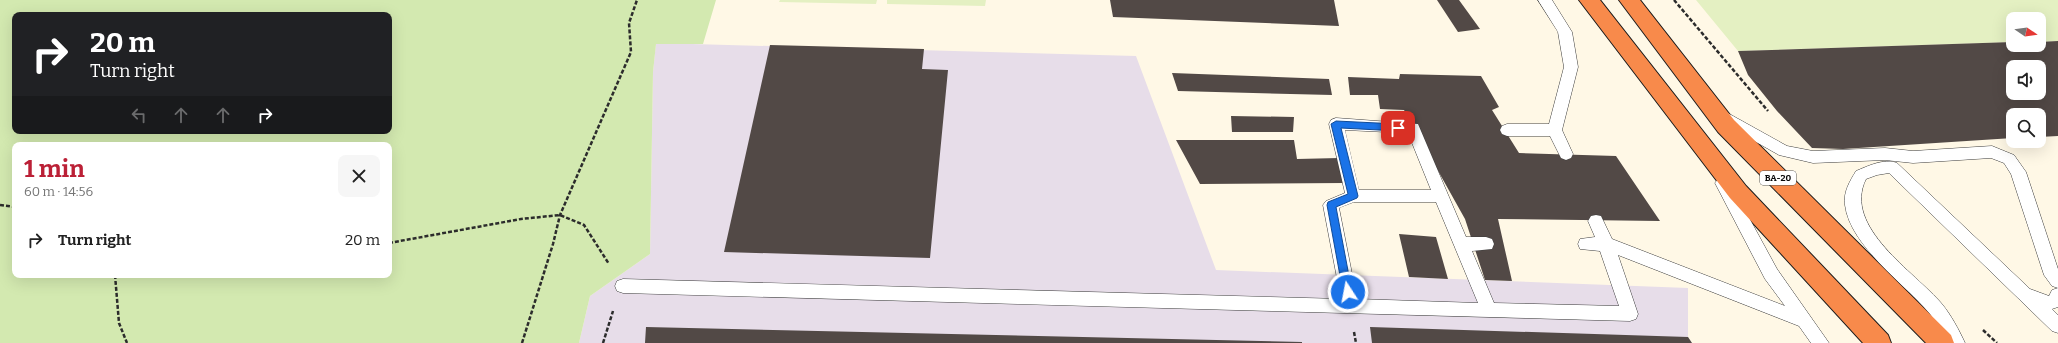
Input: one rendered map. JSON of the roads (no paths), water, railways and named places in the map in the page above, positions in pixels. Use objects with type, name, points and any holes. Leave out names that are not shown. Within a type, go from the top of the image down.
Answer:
[{"type":"highway","points":[[1589,0],[1738,192],[1879,343]]},
{"type":"highway","name":"BA-20","points":[[1629,0],[1726,126],[1942,343]]},
{"type":"lane","points":[[1545,0],[1566,32],[1571,67],[1555,130],[1566,154]]},
{"type":"lane","points":[[1715,112],[1784,151],[1813,157],[1885,154],[1913,157],[1992,152],[2009,159],[2018,172],[2055,278],[2058,291]]},
{"type":"lane","points":[[1353,196],[1336,124],[1413,128],[1489,310]]},
{"type":"lane","points":[[1506,130],[1555,130]]},
{"type":"lane","points":[[1704,147],[1771,274],[1821,343]]},
{"type":"lane","points":[[1913,157],[1892,167],[1876,169],[1861,175],[1854,189],[1853,208],[1865,233],[1884,258],[1936,309],[1957,343]]},
{"type":"lane","points":[[1892,167],[2058,326]]},
{"type":"lane","points":[[1350,306],[1331,205],[1353,196],[1442,196]]},
{"type":"lane","points":[[623,286],[1630,314],[1606,244],[1596,221]]},
{"type":"lane","points":[[1461,244],[1486,244]]},
{"type":"lane","points":[[1586,244],[1606,244],[1805,321]]},
{"type":"lane","points":[[2020,289],[2037,299],[2049,303],[2057,300],[2058,295]]}]
